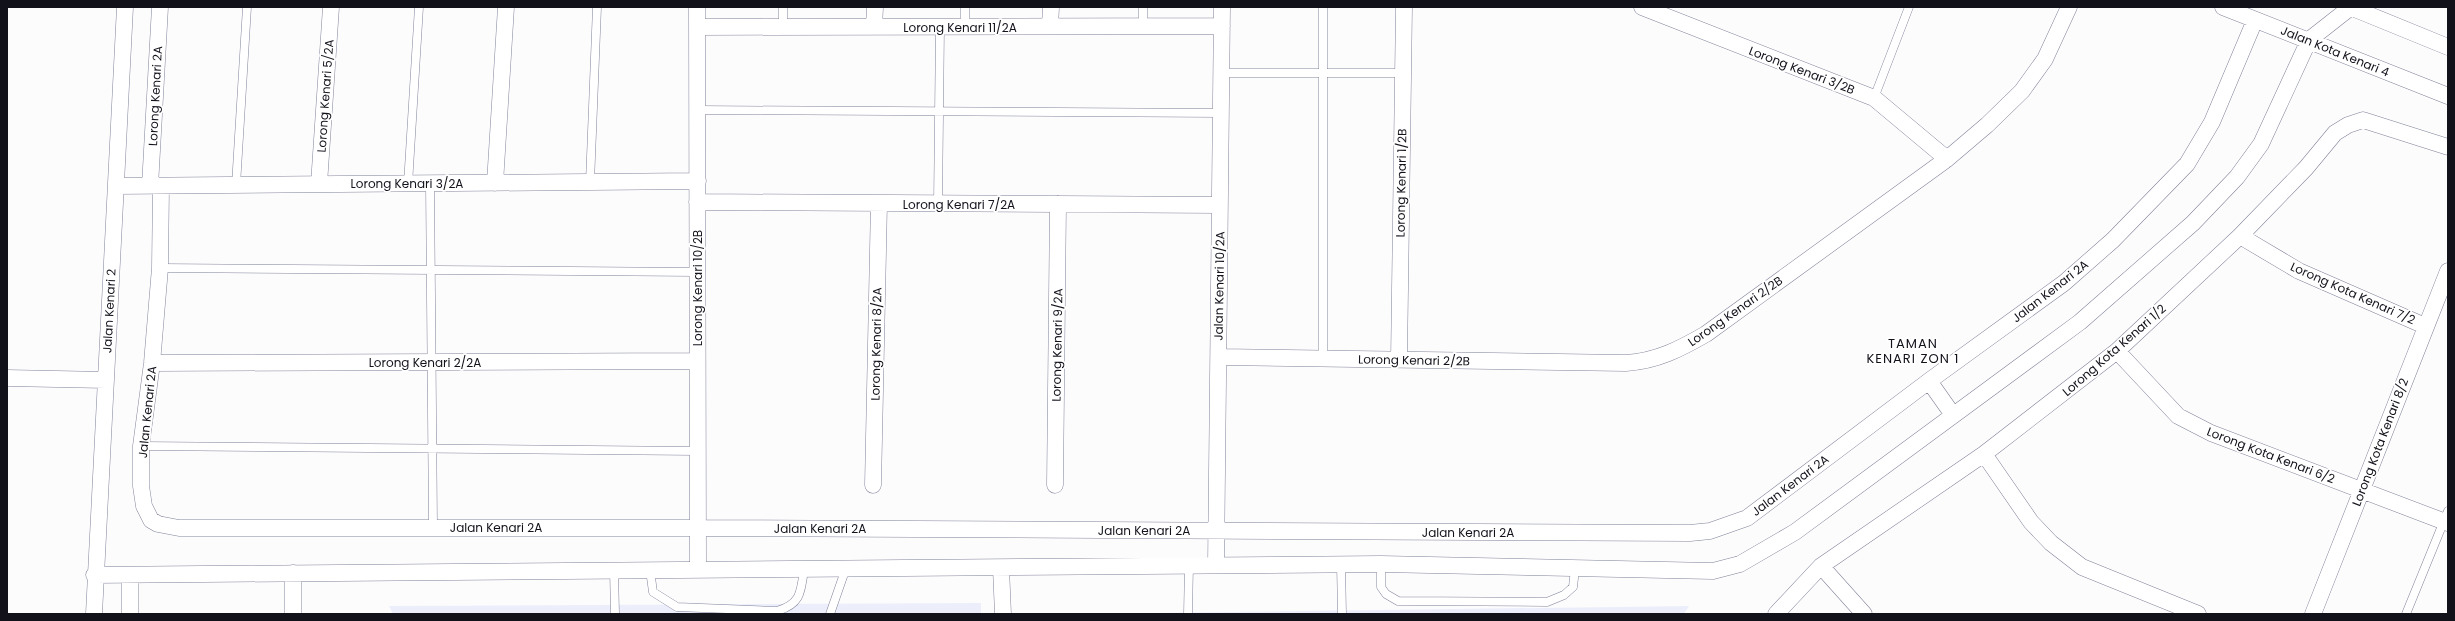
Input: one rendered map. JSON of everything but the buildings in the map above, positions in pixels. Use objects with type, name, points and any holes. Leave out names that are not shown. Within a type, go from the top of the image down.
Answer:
[{"type":"street","name":"Jalan Kenari 2","points":[[94,614],[94,575],[106,380],[125,7]]},
{"type":"street","name":"Lorong Kenari 2A","points":[[155,186],[160,7]]},
{"type":"street","name":"Lorong Kenari 5/2A","points":[[319,184],[331,7]]},
{"type":"street","points":[[494,183],[506,7]]},
{"type":"street","name":"Lorong Kenari 10/2B","points":[[697,7],[698,570]]},
{"type":"street","points":[[874,27],[875,7]]},
{"type":"street","points":[[1050,26],[1051,7]]},
{"type":"street","name":"Jalan Kenari 10/2A","points":[[1216,565],[1222,7]]},
{"type":"street","name":"Lorong Kenari 1/2B","points":[[1399,360],[1404,7]]},
{"type":"street","name":"Lorong Kenari 3/2B","points":[[1642,7],[1874,98],[1947,159]]},
{"type":"street","name":"Lorong Kenari 2/2B","points":[[1219,357],[1626,364],[1644,362],[1674,353],[1706,334],[1947,159],[1987,125],[2022,91],[2045,59],[2069,7]]},
{"type":"street","name":"Jalan Kota Kenari 4","points":[[2223,7],[2448,96]]},
{"type":"street","points":[[94,575],[1341,564],[1713,571],[1740,564],[1796,532],[2080,322],[2193,223],[2237,177],[2261,144],[2309,40],[2350,7],[2448,47]]},
{"type":"street","name":"Jalan Kenari 2A","points":[[155,186],[160,268],[152,364],[141,446],[144,506],[151,520],[158,524],[179,528],[433,527],[1690,533],[1710,531],[1747,518],[1929,381],[2064,283],[2113,240],[2187,164],[2212,122],[2254,20]]},
{"type":"street","name":"Lorong Kenari 11/2A","points":[[697,27],[1222,26]]},
{"type":"street","name":"Lorong Kota Kenari 1/2","points":[[1776,614],[1821,566],[1984,454],[2117,351],[2240,236],[2306,168],[2335,133],[2348,125],[2363,120],[2448,147]]},
{"type":"street","name":"Lorong Kenari 3/2A","points":[[116,186],[698,181]]},
{"type":"street","name":"Lorong Kenari 7/2A","points":[[697,202],[1220,205]]},
{"type":"street","name":"Lorong Kenari 8/2A","points":[[873,485],[879,203]]},
{"type":"street","name":"Lorong Kenari 9/2A","points":[[1055,485],[1058,204]]},
{"type":"street","name":"Lorong Kota Kenari 7/2","points":[[2240,236],[2300,271],[2425,326]]},
{"type":"street","name":"Lorong Kota Kenari 8/2","points":[[2313,614],[2425,326],[2448,271]]},
{"type":"street","name":"Lorong Kota Kenari 6/2","points":[[2117,351],[2178,416],[2210,434],[2361,490],[2447,518]]},
{"type":"street","name":"Lorong Kenari 2/2A","points":[[152,364],[697,361]]},
{"type":"street","points":[[7,378],[106,380]]},
{"type":"street","points":[[1929,381],[1953,415]]},
{"type":"street","points":[[1984,454],[2031,522],[2052,543],[2082,567],[2198,614]]},
{"type":"street","points":[[1821,566],[1864,614]]},
{"type":"street","points":[[1001,568],[1003,614]]},
{"type":"street","points":[[293,573],[293,614]]},
{"type":"street","points":[[130,575],[130,614]]},
{"type":"lane","points":[[236,185],[247,7]]},
{"type":"lane","points":[[408,184],[419,7]]},
{"type":"lane","points":[[590,182],[598,7]]},
{"type":"lane","points":[[782,27],[783,7]]},
{"type":"lane","points":[[965,7],[965,26]]},
{"type":"lane","points":[[1143,7],[1144,26]]},
{"type":"lane","points":[[1323,7],[1323,358]]},
{"type":"lane","points":[[1874,98],[1906,8]]},
{"type":"lane","points":[[938,204],[940,27]]},
{"type":"lane","points":[[1222,73],[1403,73]]},
{"type":"lane","points":[[697,110],[939,110],[1221,113]]},
{"type":"lane","points":[[430,183],[433,527]]},
{"type":"lane","points":[[160,268],[698,272]]},
{"type":"lane","points":[[141,446],[698,451]]},
{"type":"lane","points":[[2406,614],[2447,518]]},
{"type":"lane","points":[[1341,564],[1342,614]]},
{"type":"lane","points":[[1381,564],[1381,588],[1386,594],[1398,601],[1547,602],[1564,595],[1573,587],[1575,569]]},
{"type":"lane","points":[[1188,614],[1189,565]]},
{"type":"lane","points":[[830,614],[846,568]]},
{"type":"lane","points":[[650,570],[653,592],[677,607],[777,611],[788,608],[797,600],[804,569]]},
{"type":"lane","points":[[614,570],[615,614]]},
{"type":"shaded area","points":[[981,603],[981,614],[393,614],[389,606]]},
{"type":"shaded area","points":[[1689,606],[1684,614],[1071,614]]},
{"type":"district","name":"TAMAN KENARI ZON 1","points":[[1913,350]]}]
